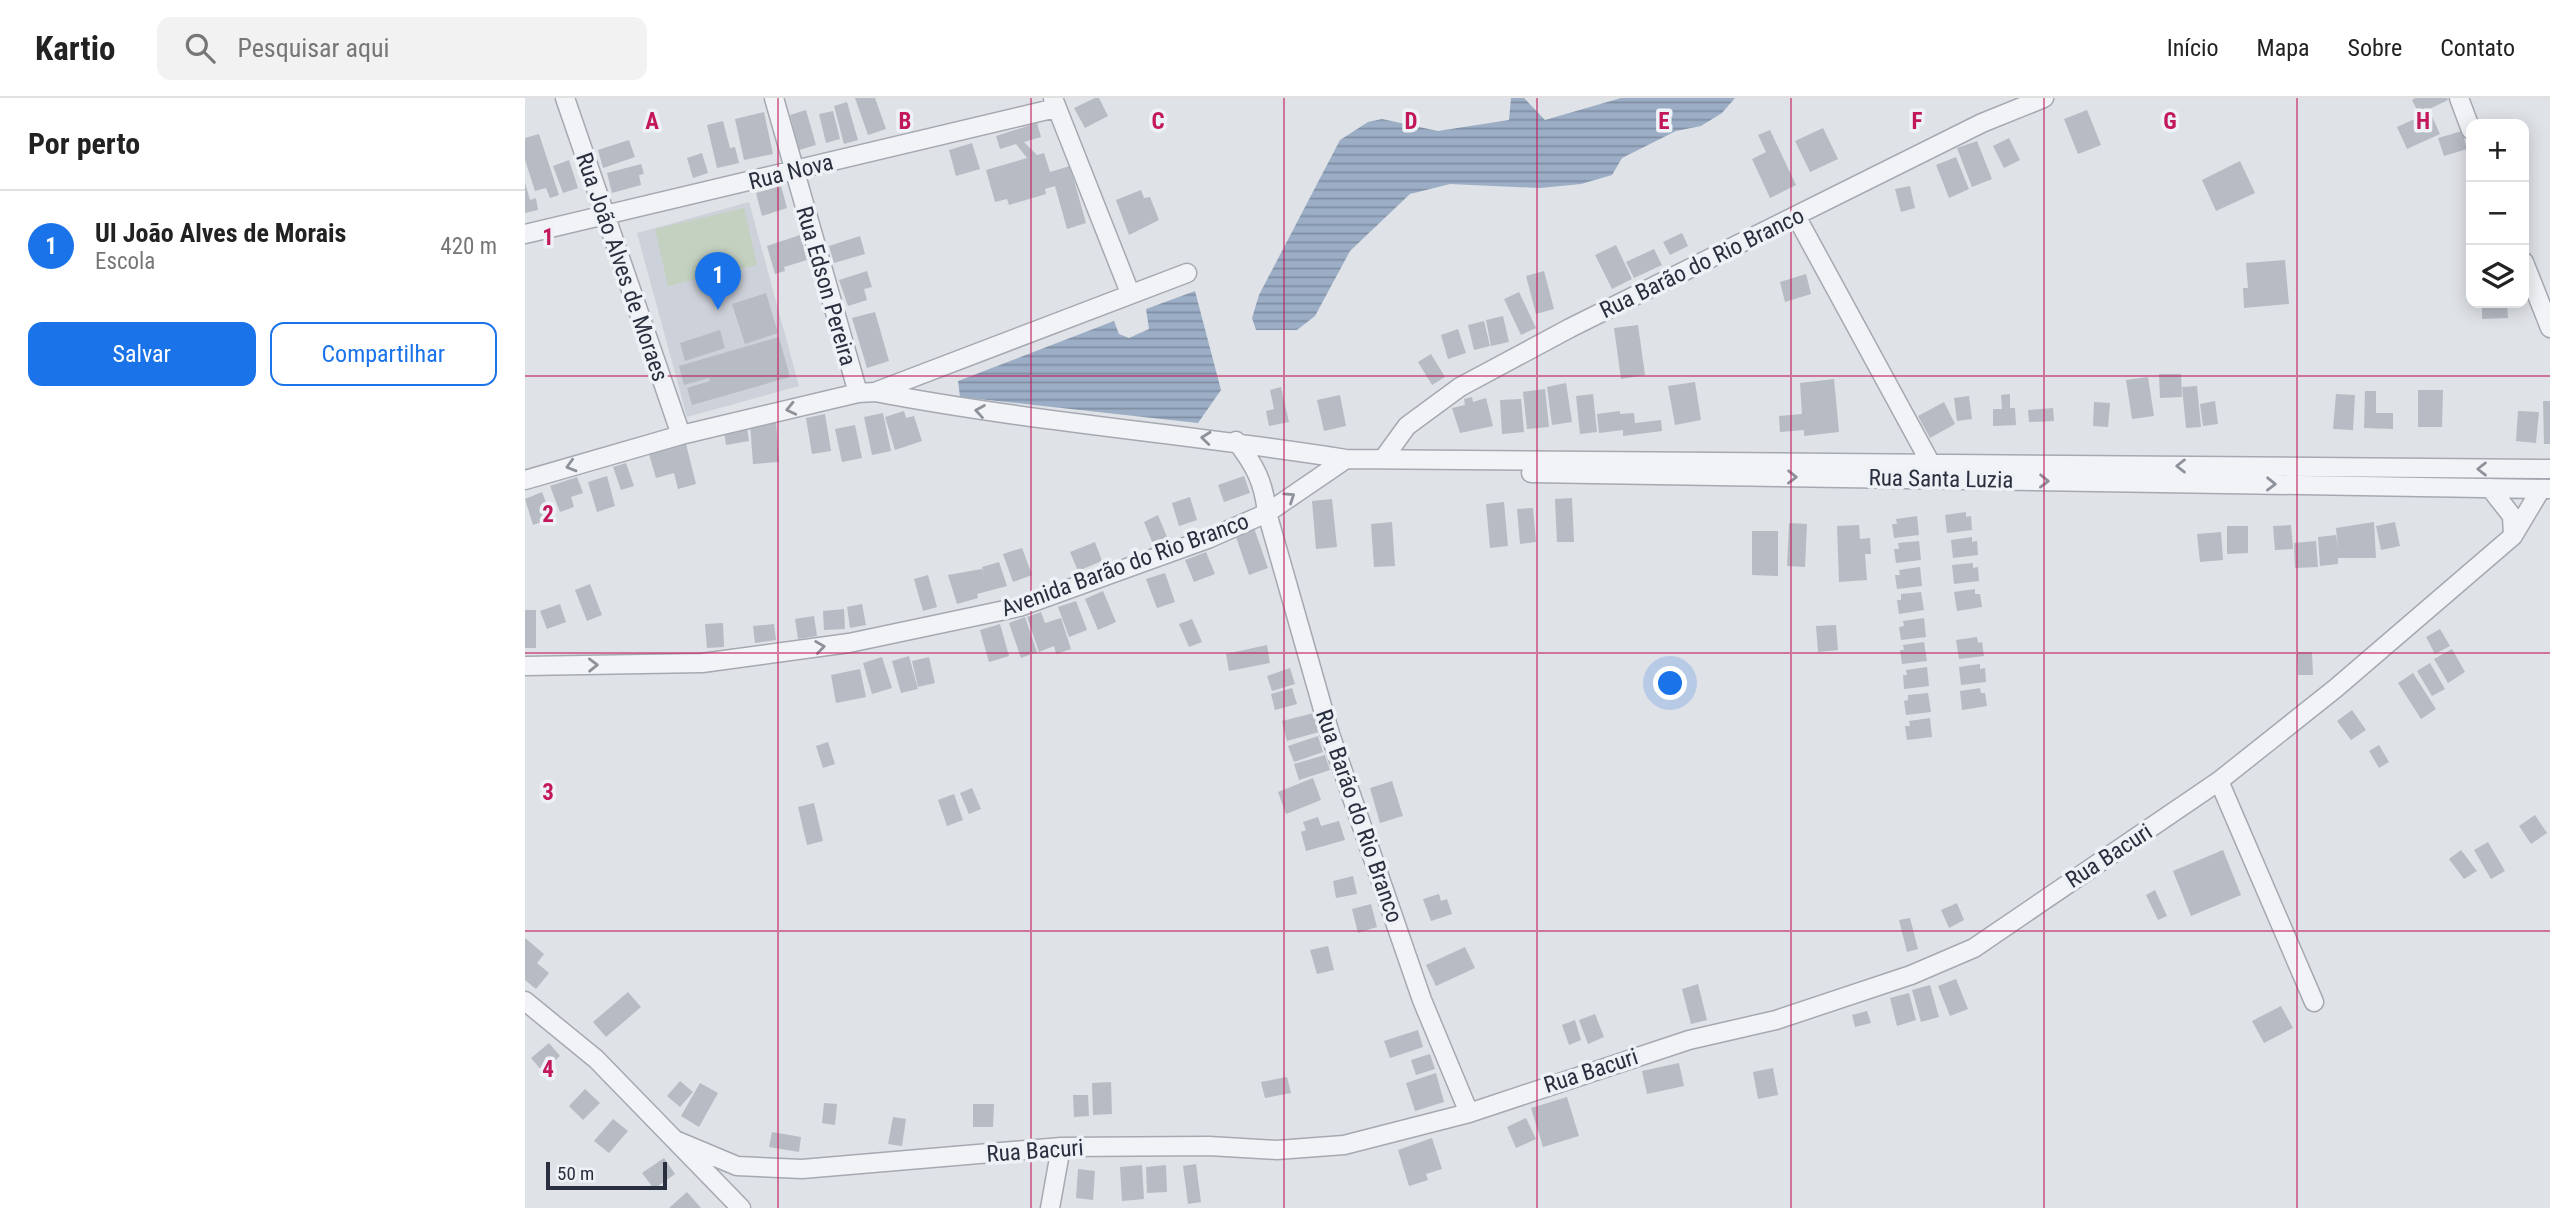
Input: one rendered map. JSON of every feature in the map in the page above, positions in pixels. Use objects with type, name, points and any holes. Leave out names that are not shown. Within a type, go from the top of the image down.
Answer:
[{"type":"street","name":"Rua João Alves de Moraes","points":[[565,98],[681,435]]},
{"type":"street","name":"Rua Edson Pereira","points":[[773,98],[793,172],[866,392]]},
{"type":"street","name":"Rua Barão do Rio Branco","points":[[1383,459],[1407,426],[1460,387],[1570,328],[1982,123],[2044,98]]},
{"type":"street","points":[[2459,98],[2467,119]]},
{"type":"street","name":"Rua Nova","points":[[525,234],[793,172],[1055,103]]},
{"type":"street","points":[[1055,103],[1130,293]]},
{"type":"street","points":[[1796,216],[1931,464],[1920,479]]},
{"type":"street","points":[[525,480],[681,435],[866,392],[1187,273]]},
{"type":"street","points":[[2529,275],[2550,328]]},
{"type":"street","points":[[866,392],[1046,421],[1236,441],[1339,464]]},
{"type":"street","name":"Avenida Barão do Rio Branco","points":[[1236,441],[1255,465],[1262,481],[1267,513]]},
{"type":"street","name":"Rua Santa Luzia","points":[[1339,464],[1383,459],[2550,469]]},
{"type":"street","name":"Rua Santa Luzia","points":[[1339,464],[1920,479],[2546,489]]},
{"type":"street","name":"Avenida Barão do Rio Branco","points":[[525,666],[702,663],[849,643],[1019,607],[1210,538],[1267,513],[1339,464]]},
{"type":"street","points":[[2490,488],[2512,516],[2513,536]]},
{"type":"street","name":"Rua Bacuri","points":[[525,1001],[596,1059],[675,1140],[737,1166],[802,1170],[1061,1147],[1209,1146],[1277,1150],[1344,1145],[1469,1113],[1689,1040],[1776,1020],[1943,963],[1974,948],[2219,781],[2336,688],[2513,536],[2546,489]]},
{"type":"street","name":"Rua Barão do Rio Branco","points":[[1267,513],[1330,734],[1422,1000],[1469,1113]]},
{"type":"street","points":[[2219,781],[2314,1002]]},
{"type":"street","points":[[675,1140],[741,1208]]},
{"type":"street","points":[[1050,1208],[1061,1147]]},
{"type":"shaded area","points":[[749,202],[799,386],[687,417],[637,233]]},
{"type":"green space","points":[[744,208],[757,265],[668,286],[655,229]]},
{"type":"water","points":[[1511,98],[1524,98],[1545,120],[1621,98],[1735,98],[1722,113],[1701,126],[1676,131],[1622,158],[1612,175],[1581,184],[1540,188],[1450,184],[1410,194],[1350,251],[1315,316],[1297,330],[1256,330],[1252,318],[1259,295],[1340,140],[1368,122],[1382,119],[1438,131],[1509,120]]},
{"type":"water","points":[[1195,291],[1221,390],[1198,423],[960,397],[958,381],[1114,321],[1119,334],[1129,338],[1149,329],[1146,309]]},
{"type":"building","points":[[855,98],[875,98],[886,129],[868,135]]},
{"type":"building","points":[[1099,98],[1108,116],[1085,128],[1074,108]]},
{"type":"building","points":[[2412,100],[2448,100],[2419,114]]},
{"type":"building","points":[[847,102],[858,140],[844,144],[834,106]]},
{"type":"building","points":[[806,110],[816,145],[799,150],[790,115]]},
{"type":"building","points":[[2087,110],[2101,145],[2078,154],[2064,119]]},
{"type":"building","points":[[833,111],[840,139],[826,143],[819,114]]},
{"type":"building","points":[[764,112],[773,154],[744,160],[735,119]]},
{"type":"building","points":[[2430,112],[2440,134],[2407,149],[2397,127]]},
{"type":"building","points":[[723,121],[730,148],[735,147],[739,163],[717,168],[707,125]]},
{"type":"building","points":[[1037,123],[1041,137],[1024,142],[1037,155],[1044,153],[1050,172],[1070,166],[1086,223],[1067,229],[1055,186],[1045,189],[1046,194],[1009,205],[1007,199],[995,202],[986,170],[1027,158],[1016,144],[1000,149],[996,136]]},
{"type":"building","points":[[1823,128],[1838,159],[1810,172],[1795,141]]},
{"type":"building","points":[[1770,130],[1796,185],[1770,198],[1752,159],[1766,152],[1758,135]]},
{"type":"building","points":[[2462,131],[2466,149],[2444,156],[2438,138]]},
{"type":"building","points":[[539,134],[559,195],[550,198],[546,188],[535,191],[525,160],[525,138]]},
{"type":"building","points":[[2009,138],[2020,160],[2004,168],[1993,146]]},
{"type":"building","points":[[629,140],[635,157],[603,168],[598,150]]},
{"type":"building","points":[[1977,141],[1992,179],[1972,187],[1957,148]]},
{"type":"building","points":[[972,143],[980,169],[956,176],[949,150]]},
{"type":"building","points":[[702,153],[708,173],[693,178],[687,158]]},
{"type":"building","points":[[1956,157],[1969,189],[1949,198],[1936,165]]},
{"type":"building","points":[[569,160],[578,188],[563,193],[553,166]]},
{"type":"building","points":[[2240,161],[2255,193],[2216,211],[2202,180]]},
{"type":"building","points":[[641,164],[644,174],[639,175],[641,185],[612,193],[607,173]]},
{"type":"building","points":[[525,182],[530,200],[536,198],[538,210],[525,213]]},
{"type":"building","points":[[781,186],[787,208],[762,216],[756,193]]},
{"type":"building","points":[[1910,186],[1915,208],[1901,212],[1895,189]]},
{"type":"building","points":[[1141,190],[1144,198],[1150,197],[1159,220],[1129,235],[1116,200]]},
{"type":"building","points":[[1682,233],[1688,246],[1670,255],[1663,242]]},
{"type":"building","points":[[800,235],[807,260],[784,267],[785,271],[775,274],[767,246]]},
{"type":"building","points":[[860,236],[865,254],[834,263],[829,246]]},
{"type":"building","points":[[1616,245],[1632,279],[1612,289],[1595,255]]},
{"type":"building","points":[[1654,249],[1662,265],[1634,278],[1626,262]]},
{"type":"building","points":[[2285,260],[2289,304],[2244,308],[2243,288],[2248,288],[2246,263]]},
{"type":"building","points":[[867,271],[872,287],[864,289],[867,300],[848,306],[839,280]]},
{"type":"building","points":[[1544,271],[1554,309],[1536,314],[1526,276]]},
{"type":"building","points":[[1806,274],[1811,294],[1785,302],[1780,282]]},
{"type":"building","points":[[1519,292],[1536,328],[1521,335],[1504,299]]},
{"type":"building","points":[[766,293],[778,333],[745,344],[732,304]]},
{"type":"building","points":[[2482,308],[2507,308],[2508,318],[2482,319]]},
{"type":"building","points":[[875,312],[889,361],[867,368],[852,318]]},
{"type":"building","points":[[1503,316],[1509,342],[1491,346],[1486,320]]},
{"type":"building","points":[[1484,321],[1490,346],[1474,350],[1468,325]]},
{"type":"building","points":[[1638,325],[1645,375],[1621,379],[1614,328]]},
{"type":"building","points":[[1458,329],[1466,353],[1448,359],[1441,335]]},
{"type":"building","points":[[720,330],[725,348],[685,361],[680,343]]},
{"type":"building","points":[[779,337],[790,377],[692,405],[687,388],[710,381],[709,378],[684,385],[679,366]]},
{"type":"building","points":[[1431,354],[1445,377],[1432,385],[1418,362]]},
{"type":"building","points":[[2159,374],[2181,374],[2182,397],[2160,398]]},
{"type":"building","points":[[2148,377],[2154,416],[2132,419],[2126,380]]},
{"type":"building","points":[[1834,379],[1839,432],[1804,436],[1804,430],[1780,432],[1779,416],[1802,414],[1800,383]]},
{"type":"building","points":[[1695,382],[1701,420],[1675,425],[1668,386]]},
{"type":"building","points":[[1566,383],[1572,422],[1552,425],[1547,387]]},
{"type":"building","points":[[2197,386],[2201,427],[2186,428],[2182,387]]},
{"type":"building","points":[[1281,387],[1289,422],[1269,426],[1266,411],[1274,409],[1270,390]]},
{"type":"building","points":[[1545,389],[1549,427],[1527,429],[1523,392]]},
{"type":"building","points":[[2418,390],[2443,390],[2442,427],[2418,427]]},
{"type":"building","points":[[2365,391],[2376,391],[2376,413],[2393,413],[2393,429],[2364,428]]},
{"type":"building","points":[[1593,394],[1597,432],[1580,434],[1576,396]]},
{"type":"building","points":[[2010,394],[2010,408],[2015,408],[2016,425],[1993,426],[1993,409],[2002,409],[2001,395]]},
{"type":"building","points":[[2336,394],[2355,395],[2353,430],[2333,429]]},
{"type":"building","points":[[1340,395],[1346,426],[1324,431],[1317,400]]},
{"type":"building","points":[[1969,396],[1972,419],[1957,421],[1954,398]]},
{"type":"building","points":[[1472,397],[1473,402],[1486,398],[1493,426],[1460,433],[1452,408],[1465,405],[1464,399]]},
{"type":"building","points":[[1521,399],[1524,432],[1502,434],[1500,400]]},
{"type":"building","points":[[2215,401],[2218,424],[2203,426],[2200,404]]},
{"type":"building","points":[[2543,401],[2550,401],[2550,444],[2544,444]]},
{"type":"building","points":[[1944,402],[1955,424],[1930,438],[1918,416]]},
{"type":"building","points":[[2094,402],[2110,403],[2108,427],[2093,426]]},
{"type":"building","points":[[2053,408],[2054,421],[2029,422],[2028,410]]},
{"type":"building","points":[[904,411],[906,418],[914,416],[922,441],[895,450],[885,417]]},
{"type":"building","points":[[1620,411],[1620,414],[1634,413],[1635,423],[1661,420],[1662,431],[1623,436],[1623,430],[1599,433],[1597,414]]},
{"type":"building","points":[[2518,411],[2539,412],[2536,443],[2516,441]]},
{"type":"building","points":[[883,413],[891,451],[872,455],[864,417]]},
{"type":"building","points":[[825,414],[831,451],[812,454],[806,418]]},
{"type":"building","points":[[776,420],[779,462],[753,464],[750,423]]},
{"type":"building","points":[[855,425],[862,458],[842,462],[835,429]]},
{"type":"building","points":[[747,427],[749,441],[726,445],[724,431]]},
{"type":"building","points":[[686,444],[696,484],[678,489],[674,473],[656,478],[649,454]]},
{"type":"building","points":[[626,463],[634,486],[621,490],[613,467]]},
{"type":"building","points":[[607,476],[615,506],[597,512],[588,482]]},
{"type":"building","points":[[1244,476],[1250,493],[1224,502],[1218,485]]},
{"type":"building","points":[[577,477],[583,493],[571,497],[574,507],[560,512],[550,486]]},
{"type":"building","points":[[542,492],[552,518],[533,525],[525,499]]},
{"type":"building","points":[[1190,497],[1197,520],[1179,526],[1172,503]]},
{"type":"building","points":[[1572,498],[1574,542],[1557,542],[1555,499]]},
{"type":"building","points":[[1332,499],[1337,547],[1316,549],[1312,501]]},
{"type":"building","points":[[1504,502],[1508,546],[1490,548],[1486,504]]},
{"type":"building","points":[[1533,508],[1536,542],[1520,544],[1517,509]]},
{"type":"building","points":[[1966,512],[1966,517],[1971,516],[1972,530],[1947,533],[1945,515]]},
{"type":"building","points":[[1158,515],[1167,537],[1153,544],[1144,522]]},
{"type":"building","points":[[1917,516],[1919,535],[1894,538],[1892,524],[1897,524],[1896,519]]},
{"type":"building","points":[[1392,522],[1395,566],[1374,567],[1371,524]]},
{"type":"building","points":[[2374,522],[2376,558],[2338,558],[2338,564],[2320,566],[2318,537],[2336,535],[2338,549],[2336,528]]},
{"type":"building","points":[[2395,522],[2400,546],[2381,550],[2376,526]]},
{"type":"building","points":[[1789,523],[1807,524],[1805,567],[1787,566]]},
{"type":"building","points":[[1859,525],[1860,539],[1870,538],[1871,554],[1865,554],[1867,580],[1839,582],[1837,526]]},
{"type":"building","points":[[2291,525],[2293,549],[2275,550],[2273,526]]},
{"type":"building","points":[[2227,526],[2248,526],[2248,553],[2227,554]]},
{"type":"building","points":[[1254,528],[1268,568],[1249,575],[1235,534]]},
{"type":"building","points":[[1752,531],[1778,531],[1778,576],[1752,575]]},
{"type":"building","points":[[2221,532],[2223,560],[2200,562],[2197,534]]},
{"type":"building","points":[[1972,537],[1972,542],[1977,541],[1978,555],[1953,558],[1951,540]]},
{"type":"building","points":[[1919,541],[1921,560],[1896,563],[1894,549],[1899,549],[1898,543]]},
{"type":"building","points":[[2316,541],[2318,567],[2295,568],[2294,543]]},
{"type":"building","points":[[1095,542],[1102,561],[1078,571],[1070,552]]},
{"type":"building","points":[[1022,548],[1032,575],[1013,582],[1003,554]]},
{"type":"building","points":[[1206,552],[1215,574],[1194,582],[1185,560]]},
{"type":"building","points":[[999,562],[1007,586],[977,594],[978,598],[957,604],[948,575],[982,569],[984,577],[982,567]]},
{"type":"building","points":[[1973,563],[1973,568],[1978,567],[1979,581],[1954,584],[1952,565]]},
{"type":"building","points":[[1920,567],[1922,586],[1897,589],[1895,575],[1900,575],[1899,570]]},
{"type":"building","points":[[1165,573],[1175,602],[1157,608],[1146,579]]},
{"type":"building","points":[[928,575],[937,607],[923,611],[914,579]]},
{"type":"building","points":[[590,584],[602,615],[587,621],[575,590]]},
{"type":"building","points":[[1975,589],[1975,594],[1980,594],[1982,607],[1957,611],[1954,592]]},
{"type":"building","points":[[1103,591],[1116,622],[1098,630],[1085,599]]},
{"type":"building","points":[[1921,592],[1924,610],[1899,614],[1897,600],[1901,600],[1901,594]]},
{"type":"building","points":[[1076,601],[1087,630],[1069,637],[1058,607]]},
{"type":"building","points":[[560,604],[566,622],[547,629],[540,611]]},
{"type":"building","points":[[862,604],[866,625],[850,628],[847,607]]},
{"type":"building","points":[[844,609],[845,629],[824,630],[823,611]]},
{"type":"building","points":[[525,610],[536,610],[536,648],[525,648]]},
{"type":"building","points":[[1041,612],[1045,623],[1061,618],[1071,649],[1056,654],[1054,646],[1039,652],[1027,617]]},
{"type":"building","points":[[814,616],[817,636],[798,639],[795,619]]},
{"type":"building","points":[[1025,617],[1037,652],[1021,658],[1009,623]]},
{"type":"building","points":[[1924,618],[1926,637],[1901,640],[1899,627],[1904,626],[1903,621]]},
{"type":"building","points":[[1192,619],[1202,642],[1189,647],[1179,624]]},
{"type":"building","points":[[723,623],[724,647],[707,648],[705,624]]},
{"type":"building","points":[[774,624],[776,640],[755,643],[753,626]]},
{"type":"building","points":[[1000,624],[1009,656],[989,662],[980,630]]},
{"type":"building","points":[[1836,625],[1838,650],[1818,652],[1816,626]]},
{"type":"building","points":[[2440,629],[2450,646],[2435,654],[2426,637]]},
{"type":"building","points":[[1977,637],[1978,643],[1982,642],[1984,656],[1959,659],[1956,640]]},
{"type":"building","points":[[1924,642],[1927,661],[1902,664],[1900,650],[1904,650],[1903,645]]},
{"type":"building","points":[[1267,645],[1270,663],[1229,671],[1226,654]]},
{"type":"building","points":[[2452,649],[2465,672],[2448,683],[2434,659]]},
{"type":"building","points":[[2297,652],[2312,652],[2313,675],[2298,675]]},
{"type":"building","points":[[909,656],[918,689],[901,693],[892,661]]},
{"type":"building","points":[[882,657],[892,688],[872,694],[863,663]]},
{"type":"building","points":[[929,657],[935,683],[918,687],[912,661]]},
{"type":"building","points":[[2430,663],[2445,689],[2432,696],[2417,671]]},
{"type":"building","points":[[1980,664],[1980,669],[1985,668],[1986,682],[1961,685],[1959,667]]},
{"type":"building","points":[[1927,667],[1929,686],[1904,689],[1903,675],[1907,675],[1906,670]]},
{"type":"building","points":[[1290,668],[1295,684],[1272,691],[1267,676]]},
{"type":"building","points":[[860,669],[866,697],[836,703],[831,675]]},
{"type":"building","points":[[2413,673],[2436,709],[2421,719],[2398,683]]},
{"type":"building","points":[[1292,688],[1297,704],[1275,710],[1271,694]]},
{"type":"building","points":[[1980,688],[1981,693],[1985,693],[1987,706],[1962,710],[1960,691]]},
{"type":"building","points":[[1928,693],[1931,712],[1906,715],[1904,701],[1908,700],[1908,695]]},
{"type":"building","points":[[2352,710],[2366,730],[2351,740],[2337,721]]},
{"type":"building","points":[[1314,713],[1319,732],[1287,741],[1282,721]]},
{"type":"building","points":[[1930,718],[1932,737],[1907,740],[1905,726],[1910,726],[1909,721]]},
{"type":"building","points":[[1318,736],[1323,752],[1294,762],[1288,746]]},
{"type":"building","points":[[828,742],[835,764],[823,768],[816,746]]},
{"type":"building","points":[[2379,745],[2389,762],[2379,768],[2369,751]]},
{"type":"building","points":[[1325,755],[1330,770],[1299,780],[1294,764]]},
{"type":"building","points":[[1313,778],[1321,800],[1286,814],[1278,792]]},
{"type":"building","points":[[1392,781],[1403,816],[1380,823],[1370,788]]},
{"type":"building","points":[[972,788],[981,809],[969,814],[960,793]]},
{"type":"building","points":[[954,794],[963,820],[947,826],[938,800]]},
{"type":"building","points":[[814,803],[823,841],[807,845],[798,807]]},
{"type":"building","points":[[2535,815],[2547,833],[2531,844],[2519,826]]},
{"type":"building","points":[[1318,817],[1321,826],[1339,821],[1345,840],[1306,851],[1301,832],[1306,830],[1303,822]]},
{"type":"building","points":[[2488,842],[2505,871],[2491,879],[2474,850]]},
{"type":"building","points":[[2223,850],[2241,895],[2191,916],[2173,871]]},
{"type":"building","points":[[2461,850],[2477,871],[2464,879],[2449,859]]},
{"type":"building","points":[[1353,876],[1357,894],[1336,898],[1333,881]]},
{"type":"building","points":[[2155,890],[2167,916],[2158,920],[2146,895]]},
{"type":"building","points":[[1439,894],[1441,901],[1447,899],[1452,914],[1431,921],[1423,899]]},
{"type":"building","points":[[1957,903],[1964,920],[1949,928],[1941,910]]},
{"type":"building","points":[[1371,904],[1377,927],[1358,933],[1352,909]]},
{"type":"building","points":[[1910,918],[1918,949],[1907,952],[1899,920]]},
{"type":"building","points":[[525,938],[544,954],[537,963],[549,973],[536,989],[525,980]]},
{"type":"building","points":[[1328,946],[1334,970],[1317,974],[1310,950]]},
{"type":"building","points":[[1465,947],[1475,968],[1436,986],[1426,965]]},
{"type":"building","points":[[1956,979],[1968,1009],[1950,1016],[1938,986]]},
{"type":"building","points":[[1698,984],[1707,1020],[1691,1024],[1682,989]]},
{"type":"building","points":[[1930,985],[1939,1017],[1921,1022],[1912,990]]},
{"type":"building","points":[[628,992],[641,1007],[606,1037],[593,1022]]},
{"type":"building","points":[[1909,993],[1916,1020],[1897,1026],[1890,998]]},
{"type":"building","points":[[2281,1006],[2293,1028],[2264,1043],[2252,1021]]},
{"type":"building","points":[[1867,1011],[1871,1023],[1855,1027],[1852,1015]]},
{"type":"building","points":[[1595,1014],[1604,1037],[1588,1044],[1579,1020]]},
{"type":"building","points":[[1575,1020],[1581,1040],[1569,1045],[1562,1025]]},
{"type":"building","points":[[1418,1030],[1423,1047],[1390,1058],[1384,1041]]},
{"type":"building","points":[[549,1043],[560,1056],[542,1071],[531,1058]]},
{"type":"building","points":[[1430,1054],[1435,1069],[1416,1075],[1411,1060]]},
{"type":"building","points":[[1679,1063],[1684,1086],[1647,1094],[1642,1071]]},
{"type":"building","points":[[1773,1068],[1778,1095],[1758,1099],[1753,1072]]},
{"type":"building","points":[[1436,1073],[1444,1102],[1415,1111],[1406,1083]]},
{"type":"building","points":[[1287,1077],[1291,1093],[1265,1098],[1261,1082]]},
{"type":"building","points":[[680,1081],[693,1092],[680,1107],[667,1096]]},
{"type":"building","points":[[1111,1082],[1112,1114],[1093,1115],[1092,1083]]},
{"type":"building","points":[[700,1083],[718,1093],[699,1127],[681,1116]]},
{"type":"building","points":[[585,1089],[600,1103],[583,1120],[569,1106]]},
{"type":"building","points":[[1073,1095],[1088,1095],[1089,1116],[1074,1117]]},
{"type":"building","points":[[1567,1097],[1579,1136],[1543,1147],[1531,1108]]},
{"type":"building","points":[[824,1103],[837,1104],[835,1125],[822,1123]]},
{"type":"building","points":[[973,1104],[994,1104],[993,1127],[973,1127]]},
{"type":"building","points":[[893,1117],[906,1119],[902,1146],[888,1144]]},
{"type":"building","points":[[1526,1118],[1536,1139],[1516,1148],[1507,1127]]},
{"type":"building","points":[[613,1119],[628,1131],[609,1153],[594,1141]]},
{"type":"building","points":[[772,1132],[801,1137],[799,1152],[769,1147]]},
{"type":"building","points":[[1432,1138],[1442,1169],[1426,1174],[1428,1180],[1409,1186],[1398,1150]]},
{"type":"building","points":[[664,1158],[675,1174],[654,1189],[642,1173]]},
{"type":"building","points":[[1196,1164],[1201,1202],[1188,1204],[1183,1166]]},
{"type":"building","points":[[1142,1165],[1144,1199],[1122,1201],[1120,1167]]},
{"type":"building","points":[[1166,1165],[1167,1192],[1147,1193],[1146,1167]]},
{"type":"building","points":[[1078,1169],[1095,1171],[1093,1200],[1076,1198]]},
{"type":"building","points":[[687,1192],[701,1208],[669,1208]]},
{"type":"place","name":"UI João Alves de Morais","points":[[718,310]]}]
